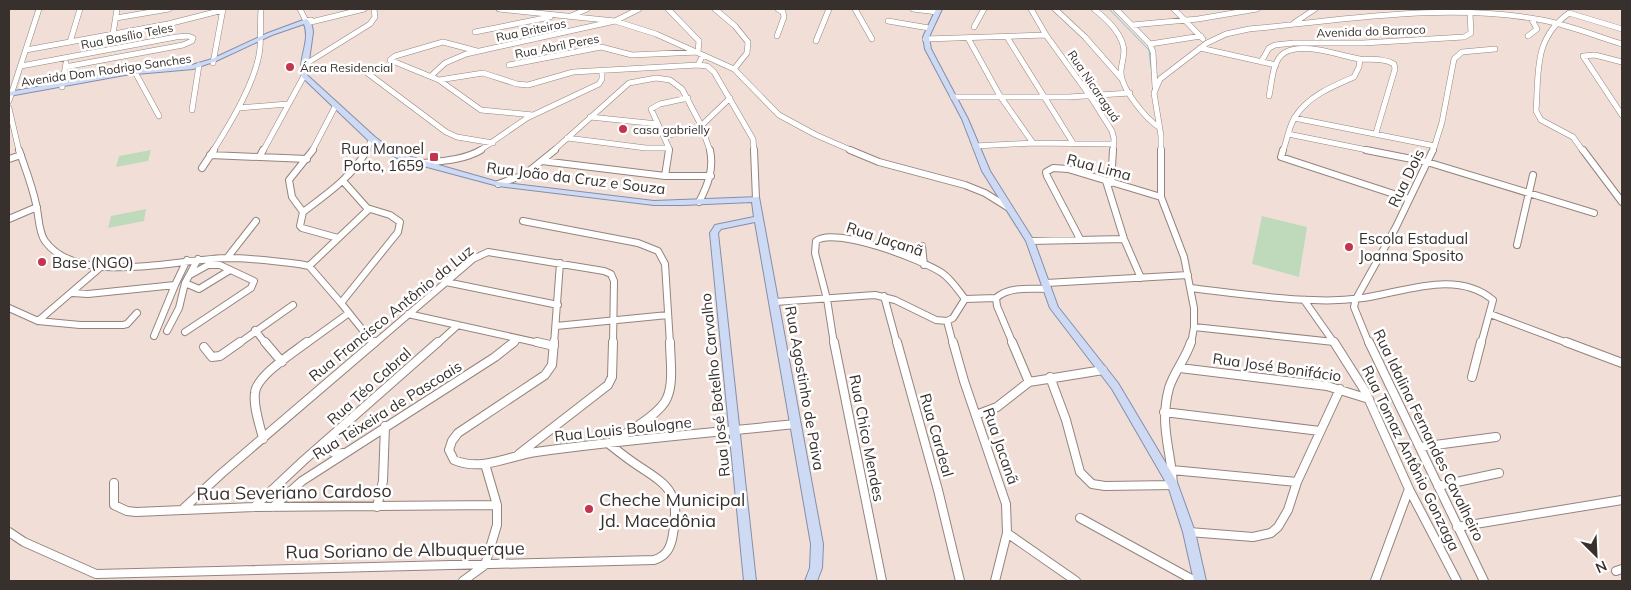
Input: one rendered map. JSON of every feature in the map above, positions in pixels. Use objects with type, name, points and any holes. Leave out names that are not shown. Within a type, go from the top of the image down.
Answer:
[{"type":"main road","points":[[938,11],[925,39],[928,49],[969,129],[986,170],[1030,241],[1054,308],[1103,370],[1136,420],[1173,485],[1189,532],[1200,581]]},
{"type":"main road","name":"Avenida Dom Rodrigo Sanches","points":[[10,96],[62,85],[199,67],[259,40],[306,22]]},
{"type":"main road","points":[[304,76],[304,65],[310,35],[306,22]]},
{"type":"main road","name":"Rua João da Cruz e Souza","points":[[304,76],[311,85],[336,105],[372,139],[395,154],[498,184],[654,203],[756,199]]},
{"type":"main road","name":"Rua Agostinho de Paiva","points":[[756,199],[758,219],[775,302],[817,544],[816,568],[811,581]]},
{"type":"main road","name":"Rua José Botelho Carvalho","points":[[750,581],[714,233],[716,229],[723,226],[758,219]]},
{"type":"street","points":[[10,96],[38,9]]},
{"type":"street","points":[[70,42],[80,9]]},
{"type":"street","points":[[114,34],[117,9]]},
{"type":"street","points":[[116,18],[169,9]]},
{"type":"street","points":[[26,50],[174,23],[223,9],[213,61]]},
{"type":"street","points":[[202,168],[239,108],[252,79],[260,48],[261,9]]},
{"type":"street","points":[[300,9],[306,22]]},
{"type":"street","name":"Avenida Dom Rodrigo Sanches","points":[[306,22],[344,11],[364,9]]},
{"type":"street","points":[[304,65],[370,24],[375,17],[374,9]]},
{"type":"street","points":[[499,9],[615,21],[646,30],[734,69],[779,116],[816,135],[879,162],[965,184],[985,193],[1012,210]]},
{"type":"street","points":[[571,16],[586,9]]},
{"type":"street","name":"Rua Briteiros","points":[[431,76],[449,61],[477,51],[615,21],[639,9]]},
{"type":"street","points":[[668,9],[699,41],[701,53],[698,65]]},
{"type":"street","points":[[715,9],[744,36],[748,43],[746,54],[734,69]]},
{"type":"street","points":[[777,36],[784,17],[783,12],[778,9]]},
{"type":"street","points":[[816,41],[828,9]]},
{"type":"street","points":[[855,9],[872,39]]},
{"type":"street","points":[[913,9],[938,11]]},
{"type":"street","points":[[974,27],[984,9]]},
{"type":"street","name":"Rua Nicaraguá","points":[[1031,9],[1046,35],[1090,96],[1112,131],[1113,144],[1108,182],[1124,239],[1141,278]]},
{"type":"street","points":[[1055,9],[1084,37],[1121,78],[1150,122],[1160,128]]},
{"type":"street","points":[[1094,9],[1113,28],[1122,44],[1121,78]]},
{"type":"street","points":[[1117,9],[1124,9]]},
{"type":"street","points":[[1050,377],[1066,420],[1078,466],[1086,480],[1094,485],[1104,486],[1173,485],[1172,470],[1166,446],[1164,412],[1170,386],[1190,344],[1194,327],[1191,288],[1184,256],[1162,197],[1160,128],[1156,110],[1150,44],[1117,9]]},
{"type":"street","points":[[1174,9],[1207,43]]},
{"type":"street","points":[[1132,25],[1186,20],[1257,9]]},
{"type":"street","points":[[1293,24],[1315,9]]},
{"type":"street","points":[[1388,9],[1400,14]]},
{"type":"street","points":[[1155,87],[1158,81],[1168,72],[1207,43],[1237,31],[1400,14],[1458,11],[1470,14],[1510,15],[1548,21],[1622,44]]},
{"type":"street","points":[[1622,28],[1583,15],[1569,13],[1562,18],[1540,46],[1537,115],[1544,122],[1573,137],[1622,202]]},
{"type":"street","name":"Avenida do Barroco","points":[[1261,62],[1269,48],[1285,43],[1363,43],[1464,37],[1471,33],[1470,14]]},
{"type":"street","points":[[474,32],[556,15]]},
{"type":"street","points":[[1528,36],[1537,29],[1531,18]]},
{"type":"street","points":[[888,21],[929,28]]},
{"type":"street","points":[[925,39],[1046,35]]},
{"type":"street","name":"Rua Basílio Teles","points":[[20,66],[176,37],[188,36],[193,38],[192,41],[183,45],[65,67]]},
{"type":"street","points":[[1150,44],[1201,36]]},
{"type":"street","points":[[1007,37],[1073,143]]},
{"type":"street","points":[[968,38],[1000,96],[1033,143]]},
{"type":"street","points":[[477,51],[445,42],[390,59],[391,62],[439,80],[481,110],[533,115]]},
{"type":"street","name":"Rua Abril Peres","points":[[509,65],[601,47],[637,55],[701,53]]},
{"type":"street","points":[[1200,48],[1276,65]]},
{"type":"street","name":"Rua Dois","points":[[1356,299],[1409,200],[1435,146],[1442,122],[1454,59],[1462,52],[1495,49]]},
{"type":"street","points":[[1269,96],[1276,65],[1282,54],[1293,50],[1320,51],[1389,61],[1395,66],[1376,133]]},
{"type":"street","points":[[1622,62],[1595,54],[1584,56],[1622,115]]},
{"type":"street","points":[[62,85],[66,58]]},
{"type":"street","points":[[1360,58],[1359,67],[1354,77],[1325,89],[1294,118],[1281,157],[1409,200]]},
{"type":"street","points":[[439,80],[483,73],[524,85],[563,74],[602,70],[698,65],[711,68],[753,139],[756,199]]},
{"type":"street","points":[[192,110],[199,67]]},
{"type":"street","points":[[423,163],[465,157],[493,143],[533,115],[594,87],[602,79],[602,70]]},
{"type":"street","points":[[366,72],[446,132],[457,137],[493,143]]},
{"type":"street","points":[[135,74],[159,116]]},
{"type":"street","points":[[260,156],[304,76]]},
{"type":"street","points":[[498,184],[524,175],[622,89],[639,80],[655,79],[676,82],[688,98],[703,126],[712,152],[711,176],[699,202]]},
{"type":"street","points":[[953,97],[1130,94]]},
{"type":"street","points":[[665,176],[669,148],[652,108],[660,104],[688,98]]},
{"type":"street","points":[[664,136],[703,126],[730,98]]},
{"type":"street","points":[[239,108],[288,104]]},
{"type":"street","points":[[302,212],[292,197],[288,184],[307,159],[336,105]]},
{"type":"street","points":[[9,108],[13,130],[37,207],[42,235],[54,254],[74,263],[102,266],[227,258],[287,262],[309,266],[374,343]]},
{"type":"street","points":[[590,117],[658,124]]},
{"type":"street","points":[[1294,118],[1435,146]]},
{"type":"street","points":[[1288,134],[1427,162],[1594,212]]},
{"type":"street","points":[[567,138],[646,148],[669,148]]},
{"type":"street","points":[[338,238],[302,228],[300,220],[302,212],[343,181],[361,161],[372,139]]},
{"type":"street","points":[[975,146],[1033,143],[1113,144]]},
{"type":"street","points":[[9,159],[21,155]]},
{"type":"street","points":[[210,155],[307,159]]},
{"type":"street","points":[[542,161],[665,176],[711,176]]},
{"type":"street","name":"Rua Lima","points":[[1080,239],[1046,170],[1055,168],[1068,169],[1162,197]]},
{"type":"street","points":[[1517,245],[1534,175]]},
{"type":"street","points":[[340,303],[400,228],[400,222],[395,217],[369,209],[356,191],[343,181]]},
{"type":"street","points":[[9,219],[37,207]]},
{"type":"street","points":[[309,266],[369,209]]},
{"type":"street","points":[[227,258],[256,221]]},
{"type":"street","points":[[522,221],[638,243],[660,250],[665,264],[668,315],[670,388],[668,398],[657,409],[609,444]]},
{"type":"street","name":"Rua Jaçanã","points":[[823,299],[815,254],[816,241],[820,237],[829,236],[850,239],[924,265],[944,275],[965,299]]},
{"type":"street","points":[[1030,241],[1124,239]]},
{"type":"street","points":[[922,246],[924,265]]},
{"type":"street","name":"Rua Francisco Antônio da Luz","points":[[183,509],[473,259],[488,252],[560,263],[611,274],[614,281],[612,376],[608,385],[519,454]]},
{"type":"street","points":[[166,331],[179,308],[184,283],[201,259]]},
{"type":"street","points":[[154,336],[187,260]]},
{"type":"street","points":[[408,314],[554,346],[560,263]]},
{"type":"street","points":[[185,332],[252,286],[254,281],[220,265],[208,265],[190,275]]},
{"type":"street","points":[[38,321],[102,266]]},
{"type":"street","points":[[184,283],[199,289],[230,270]]},
{"type":"street","points":[[775,302],[864,295],[884,296],[936,320],[947,321],[953,318],[965,299],[996,298],[998,294],[1010,291],[1047,286],[1188,275]]},
{"type":"street","points":[[446,282],[558,305]]},
{"type":"street","points":[[72,293],[88,294],[175,285]]},
{"type":"street","points":[[1191,288],[1304,300],[1356,299],[1414,286],[1480,290],[1489,295],[1493,300],[1472,377]]},
{"type":"street","name":"Rua Cardeal","points":[[884,296],[938,490],[960,581]]},
{"type":"street","points":[[996,298],[1000,314],[1030,382]]},
{"type":"street","name":"Rua Chico Mendes","points":[[823,299],[834,344],[882,581]]},
{"type":"street","name":"Rua Idalina Fernandes Cavalheiro","points":[[1356,299],[1354,308],[1358,320],[1484,581]]},
{"type":"street","name":"Rua Tomaz Antônio Gonzaga","points":[[1304,300],[1334,342],[1369,398],[1409,489],[1457,581]]},
{"type":"street","points":[[204,347],[214,357],[220,356],[293,305]]},
{"type":"street","points":[[9,308],[38,321],[80,325],[120,326],[127,324],[137,313]]},
{"type":"street","points":[[263,439],[255,389],[282,362],[349,313]]},
{"type":"street","points":[[1490,314],[1622,363]]},
{"type":"street","points":[[556,326],[668,315]]},
{"type":"street","name":"Rua Jacanã","points":[[947,321],[964,381],[1004,496],[1007,533],[995,581]]},
{"type":"street","name":"Rua Téo Cabral","points":[[254,507],[303,461],[458,325]]},
{"type":"street","points":[[1194,327],[1334,342]]},
{"type":"street","points":[[256,330],[282,362]]},
{"type":"street","name":"Rua Teixeira de Pascoais","points":[[273,507],[294,487],[385,426],[495,357],[518,339]]},
{"type":"street","name":"Rua Louis Boulogne","points":[[554,346],[553,360],[546,375],[469,425],[452,441],[449,450],[454,460],[465,465],[485,464],[519,454],[795,424]]},
{"type":"street","name":"Rua José Bonifácio","points":[[1180,368],[1307,383],[1340,389],[1369,398]]},
{"type":"street","points":[[976,415],[997,407],[1030,382],[1050,377],[1103,370]]},
{"type":"street","points":[[1189,532],[1253,538],[1271,533],[1278,528],[1288,510],[1297,482],[1340,389]]},
{"type":"street","points":[[1164,412],[1320,431]]},
{"type":"street","points":[[377,507],[383,481],[385,426]]},
{"type":"street","points":[[1420,447],[1496,437]]},
{"type":"street","points":[[329,440],[330,452],[338,454],[346,452]]},
{"type":"street","name":"Rua Soriano de Albuquerque","points":[[9,532],[24,542],[96,574],[485,564],[646,562],[657,560],[664,555],[672,543],[674,514],[670,489],[658,478],[609,444]]},
{"type":"street","points":[[464,581],[485,564],[498,525],[497,505],[485,464]]},
{"type":"street","points":[[1172,470],[1297,482]]},
{"type":"street","points":[[1438,486],[1499,473]]},
{"type":"street","name":"Rua Severiano Cardoso","points":[[114,483],[114,505],[127,511],[136,512],[254,507],[497,505]]},
{"type":"street","points":[[1375,581],[1409,489]]},
{"type":"street","points":[[1458,528],[1622,500]]},
{"type":"street","points":[[1080,518],[1195,581]]},
{"type":"street","points":[[1007,533],[1076,581]]},
{"type":"green space","points":[[151,150],[148,161],[116,167],[119,156]]},
{"type":"green space","points":[[146,209],[144,221],[108,228],[111,216]]},
{"type":"green space","points":[[1262,216],[1307,227],[1299,277],[1252,264]]},
{"type":"waterway","points":[[1109,9],[1149,50],[1152,75]]},
{"type":"place","name":"Área Residencial","points":[[290,67]]},
{"type":"place","name":"casa gabrielly","points":[[623,129]]},
{"type":"place","name":"Rua Manoel Porto, 1659","points":[[434,157]]},
{"type":"place","name":"Escola Estadual Joanna Sposito","points":[[1349,247]]},
{"type":"place","name":"Base (NGO)","points":[[42,262]]},
{"type":"place","name":"Cheche Municipal Jd. Macedônia","points":[[589,509]]}]
